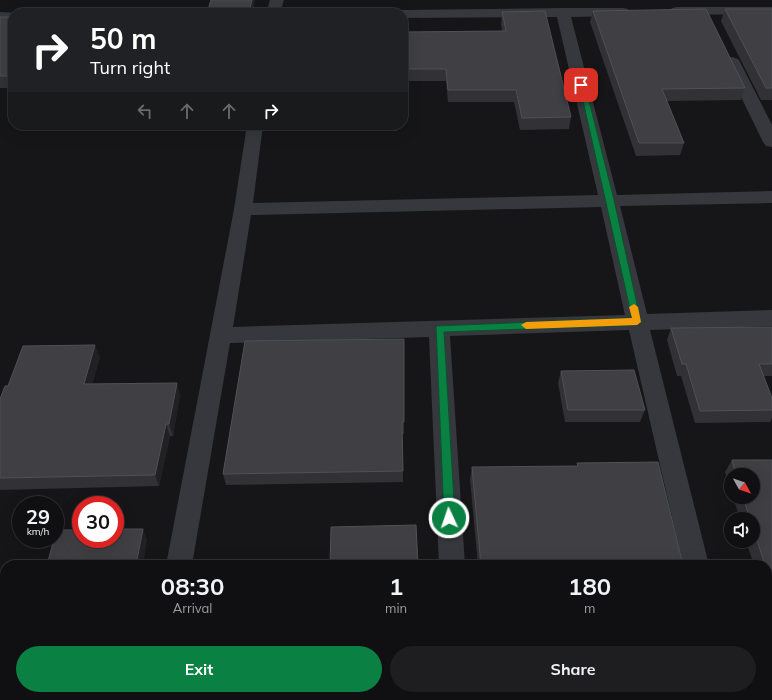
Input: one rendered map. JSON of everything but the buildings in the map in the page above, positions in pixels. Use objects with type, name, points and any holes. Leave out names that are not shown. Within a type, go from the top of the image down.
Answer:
[{"type":"street","points":[[667,12],[710,18],[772,11]]},
{"type":"street","points":[[563,12],[610,200],[637,322],[695,560]]},
{"type":"street","points":[[408,14],[635,12]]},
{"type":"street","points":[[724,46],[772,142]]},
{"type":"street","points":[[180,560],[255,130]]},
{"type":"street","points":[[242,209],[772,197]]},
{"type":"street","points":[[220,334],[772,318]]},
{"type":"street","points":[[439,328],[452,560]]},
{"type":"slow traffic","points":[[526,325],[637,322],[634,307]]},
{"type":"route","points":[[449,518],[439,328],[637,322],[610,200],[581,85]]}]
